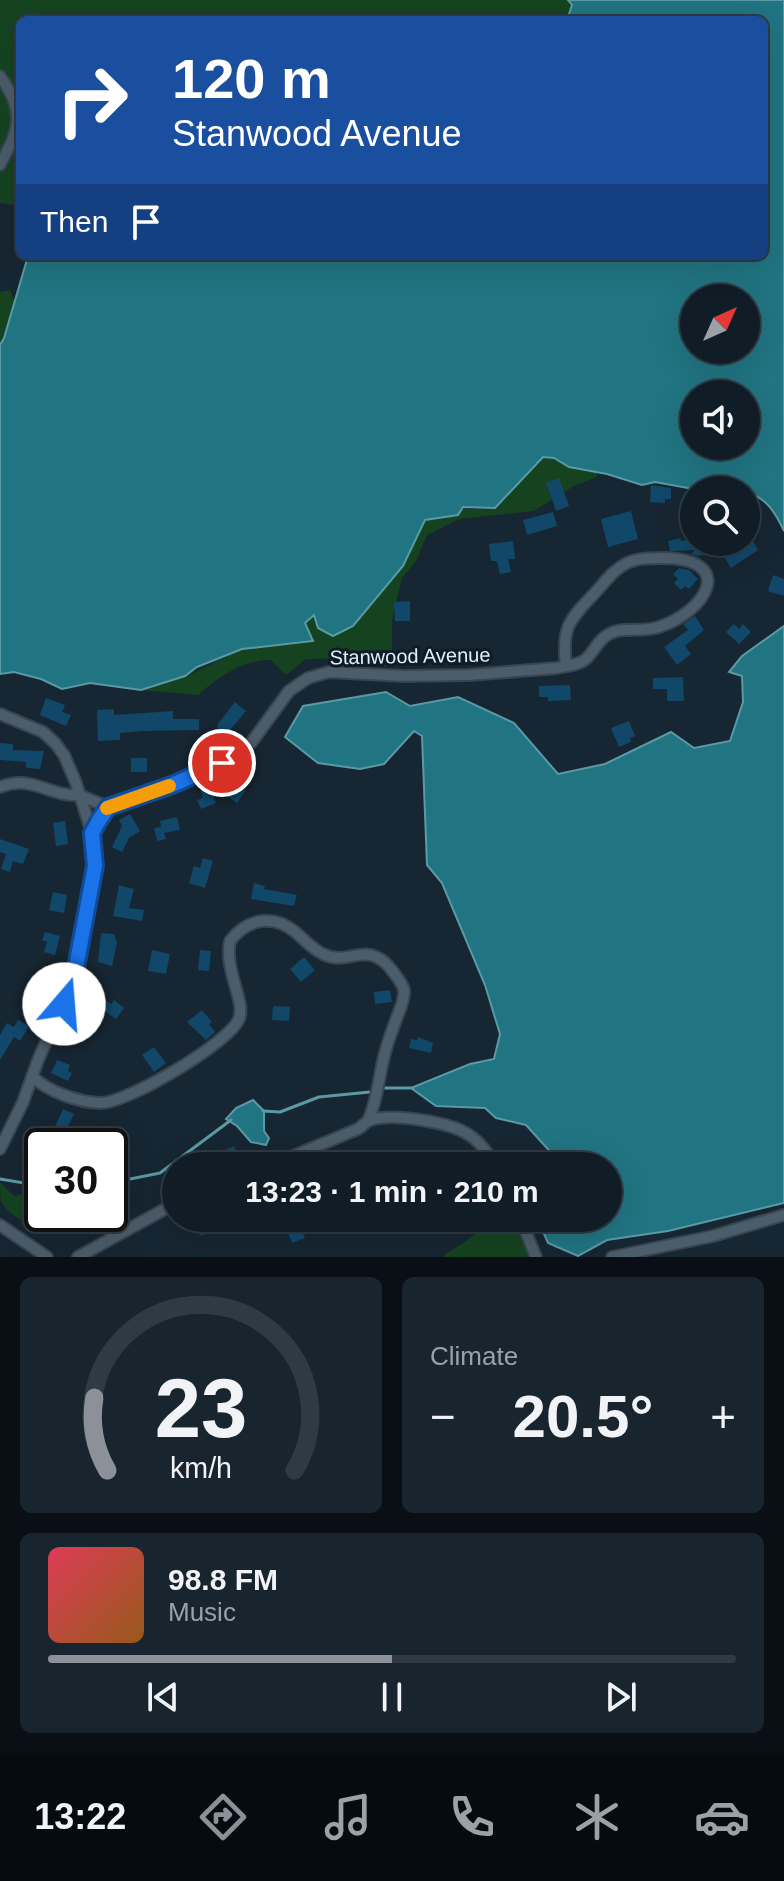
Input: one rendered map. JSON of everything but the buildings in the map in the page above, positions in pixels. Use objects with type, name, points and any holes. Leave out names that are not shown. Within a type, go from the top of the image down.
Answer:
[{"type":"street","points":[[0,76],[16,103]]},
{"type":"street","points":[[0,165],[14,139],[16,124]]},
{"type":"street","points":[[648,558],[684,558],[701,567],[708,577],[708,590],[702,599],[683,614],[661,626],[640,631],[619,630],[606,635],[586,658],[566,666],[564,641],[570,619],[610,575],[627,563],[648,558]]},
{"type":"street","name":"Stanwood Avenue","points":[[108,807],[172,785],[236,756],[251,743],[289,691],[308,678],[329,672],[468,675],[566,666]]},
{"type":"street","points":[[0,714],[43,732],[55,743],[70,768],[92,833],[95,866],[74,978],[23,1102],[0,1149]]},
{"type":"street","points":[[0,787],[15,781],[63,794],[79,795],[108,807],[92,833]]},
{"type":"street","points":[[32,1076],[48,1089],[67,1097],[99,1103],[134,1095],[192,1060],[238,1023],[241,1004],[228,965],[230,941],[248,923],[274,921],[286,925],[323,955],[376,956],[400,980],[404,990],[368,1121],[358,1129],[303,1152]]},
{"type":"street","points":[[368,1121],[405,1119],[446,1125],[474,1138],[485,1152]]},
{"type":"street","points":[[78,1257],[162,1211]]},
{"type":"street","points":[[612,1257],[713,1236],[784,1215]]},
{"type":"street","points":[[0,1225],[47,1257]]},
{"type":"street","points":[[526,1232],[536,1257]]},
{"type":"green space","points":[[0,0],[582,0],[580,16],[16,16],[16,205],[0,203]]},
{"type":"green space","points":[[10,290],[15,303],[0,345],[0,292]]},
{"type":"green space","points":[[546,453],[598,464],[597,477],[574,486],[534,511],[459,519],[427,535],[416,561],[402,578],[392,619],[392,658],[386,667],[356,660],[345,652],[345,658],[306,659],[286,675],[271,660],[250,663],[223,676],[198,695],[141,690],[160,680],[189,675],[317,612],[353,626],[374,602],[425,520],[448,509],[478,509],[499,501]]},
{"type":"green space","points":[[0,1182],[14,1196],[24,1194],[24,1221],[11,1213],[1,1201]]},
{"type":"green space","points":[[477,1232],[523,1232],[531,1257],[442,1257]]},
{"type":"water","points":[[568,0],[784,0],[784,531],[770,507],[760,499],[760,476],[680,476],[680,487],[655,482],[642,485],[569,467],[554,458],[543,457],[495,508],[463,507],[458,515],[425,520],[403,566],[353,626],[333,636],[318,628],[314,615],[305,623],[313,641],[242,649],[197,667],[185,676],[141,690],[90,683],[62,689],[41,679],[14,672],[0,674],[0,345],[27,260],[768,260],[768,16],[568,16],[572,5]]},
{"type":"water","points":[[784,626],[784,1203],[668,1231],[607,1240],[578,1256],[548,1243],[543,1232],[622,1232],[622,1152],[550,1152],[526,1125],[496,1118],[485,1108],[436,1106],[411,1088],[470,1064],[494,1059],[500,1034],[485,985],[442,883],[427,865],[422,736],[414,731],[384,764],[360,769],[318,763],[285,737],[303,706],[386,692],[410,706],[458,697],[514,723],[558,774],[605,764],[671,732],[694,748],[730,741],[743,702],[742,676],[729,672],[742,656]]},
{"type":"water","points":[[253,1100],[264,1111],[264,1131],[269,1138],[266,1145],[251,1142],[226,1119],[236,1108]]},
{"type":"waterway","points":[[385,1088],[413,1088]]},
{"type":"waterway","points":[[263,1111],[280,1112],[319,1097],[370,1092]]},
{"type":"waterway","points":[[128,1179],[160,1173],[231,1120]]},
{"type":"waterway","points":[[0,1179],[24,1183]]},
{"type":"slow traffic","points":[[107,808],[169,786]]},
{"type":"route","points":[[64,1004],[74,978],[95,866],[92,833],[98,822],[108,807],[172,785],[222,763]]}]
